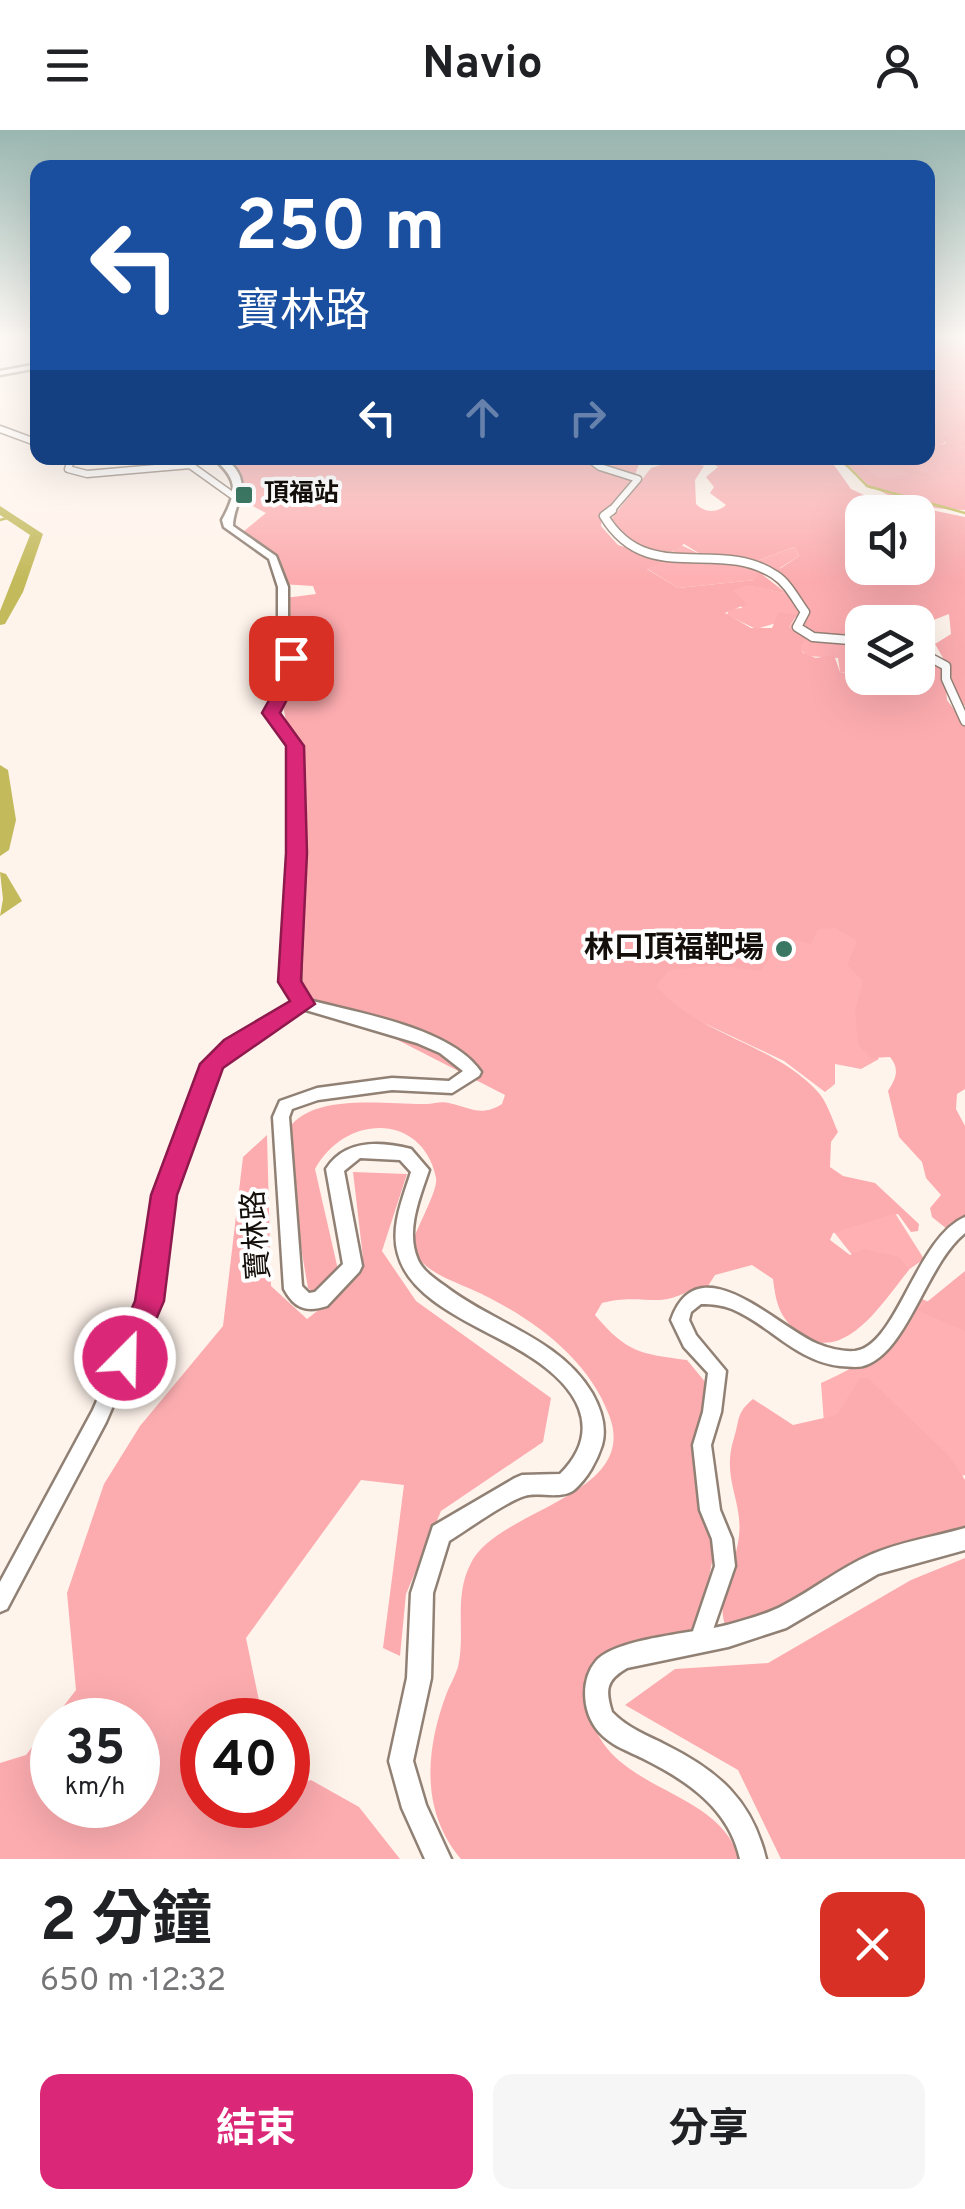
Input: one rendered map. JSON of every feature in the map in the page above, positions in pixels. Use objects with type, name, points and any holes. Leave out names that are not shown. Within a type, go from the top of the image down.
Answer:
[{"type":"main road","points":[[212,465],[234,476],[239,500],[227,520],[229,527],[272,558],[284,599],[283,644],[290,665],[287,682],[271,713],[295,746],[296,853],[290,982],[304,1004]]},
{"type":"main road","name":"寶林路","points":[[304,1004],[431,1044],[466,1062],[474,1072],[452,1087],[392,1084],[317,1094],[286,1106],[280,1117],[295,1294],[311,1303],[326,1297],[353,1266],[335,1169],[342,1159],[360,1149],[405,1154],[420,1170],[402,1230],[411,1268],[447,1300],[546,1352],[577,1382],[594,1419],[590,1460],[565,1484],[522,1486],[441,1534],[422,1593],[420,1678],[401,1761],[414,1808],[438,1859]]},
{"type":"main road","points":[[753,1859],[748,1836],[729,1804],[702,1778],[626,1738],[604,1719],[597,1682],[606,1667],[623,1657],[786,1617],[874,1564],[965,1538]]},
{"type":"street","points":[[0,429],[30,440]]},
{"type":"street","points":[[69,465],[68,468],[87,474],[137,466],[190,465]]},
{"type":"street","points":[[210,465],[239,500]]},
{"type":"street","points":[[597,465],[638,479],[618,506],[604,516],[611,536],[622,544],[656,556],[750,566],[776,575],[805,612],[797,627],[813,636],[845,639]]},
{"type":"street","points":[[935,660],[946,666],[946,678],[965,722]]},
{"type":"street","points":[[0,1602],[100,1416],[150,1301],[164,1195],[212,1064],[232,1046],[304,1004]]},
{"type":"street","points":[[700,1640],[724,1566],[722,1539],[710,1510],[702,1445],[712,1412],[716,1371],[690,1342],[680,1320],[684,1308],[698,1296],[734,1300],[821,1357],[862,1359],[888,1338],[942,1246],[965,1224]]},
{"type":"shaded area","points":[[935,418],[965,418],[965,427],[939,447],[935,460]]},
{"type":"shaded area","points":[[965,418],[965,510],[935,508],[935,495],[888,495],[850,465],[862,465],[881,480],[907,474],[899,465],[915,465],[919,471],[930,473],[925,465],[935,465],[935,448],[946,443],[944,438]]},
{"type":"shaded area","points":[[221,465],[639,465],[602,517],[601,526],[618,545],[666,559],[647,569],[678,588],[755,580],[758,571],[786,593],[740,588],[733,591],[747,604],[725,613],[751,628],[772,628],[779,612],[797,615],[789,627],[807,637],[800,646],[803,653],[816,658],[834,655],[840,672],[845,673],[845,695],[935,695],[935,663],[944,668],[947,700],[965,724],[965,1089],[957,1094],[956,1109],[965,1126],[965,1220],[947,1229],[932,1217],[930,1208],[941,1195],[926,1178],[922,1162],[899,1137],[888,1091],[895,1078],[895,1066],[890,1057],[871,1058],[858,1045],[855,1011],[863,981],[847,965],[857,941],[835,928],[818,929],[811,944],[785,938],[760,971],[713,965],[668,971],[656,986],[692,1016],[799,1075],[821,1095],[838,1132],[831,1142],[830,1167],[843,1176],[875,1183],[919,1224],[918,1231],[911,1232],[898,1214],[833,1233],[830,1240],[850,1255],[864,1249],[899,1257],[909,1270],[862,1326],[832,1342],[816,1342],[792,1327],[780,1309],[773,1279],[752,1265],[715,1275],[708,1286],[673,1298],[602,1303],[595,1315],[616,1337],[635,1349],[687,1360],[711,1389],[704,1506],[715,1546],[701,1620],[684,1645],[617,1665],[590,1711],[600,1738],[617,1758],[709,1817],[727,1835],[739,1859],[461,1859],[439,1822],[433,1801],[431,1760],[439,1716],[458,1667],[462,1589],[471,1563],[486,1544],[562,1499],[605,1465],[613,1442],[609,1415],[586,1374],[553,1340],[494,1300],[431,1270],[411,1250],[436,1178],[416,1141],[400,1132],[382,1128],[363,1130],[329,1151],[315,1169],[339,1274],[336,1288],[314,1293],[308,1288],[283,1142],[291,1125],[305,1114],[344,1104],[443,1102],[482,1111],[502,1104],[505,1095],[388,1035],[322,1015],[297,994],[294,931],[300,742],[288,731],[283,705],[298,660],[285,598],[316,594],[313,586],[280,584],[263,552],[239,535],[266,513],[243,501],[239,483]]},
{"type":"shaded area","points":[[715,465],[834,465],[851,489],[864,495],[845,495],[845,585],[935,585],[935,511],[965,517],[965,706],[955,698],[950,670],[935,644],[951,634],[949,614],[935,619],[935,605],[845,605],[845,637],[831,636],[802,627],[799,595],[778,570],[799,556],[794,547],[754,562],[702,555],[684,544],[671,552],[628,542],[609,522],[651,468],[704,466],[695,480],[696,504],[707,510],[715,511],[726,505],[710,493],[714,487],[706,477],[718,467]]},
{"type":"shaded area","points":[[844,465],[933,465],[931,473],[871,489]]},
{"type":"shaded area","points":[[679,544],[702,555],[754,562],[794,547],[799,556],[780,568],[782,577],[812,609],[845,630],[845,673],[840,672],[838,658],[806,656],[800,648],[800,632],[789,627],[797,617],[756,629],[727,615],[729,609],[742,608],[732,591],[739,588],[752,586],[786,593],[766,573],[755,580],[678,588],[646,568],[666,559]]},
{"type":"shaded area","name":"林口頂福靶場","points":[[872,865],[871,1047],[879,1059],[861,1069],[835,1064],[835,1084],[825,1092],[784,1061],[623,985]]},
{"type":"shaded area","points":[[267,1135],[271,1286],[307,1319],[330,1301],[363,1258],[353,1172],[407,1174],[382,1251],[416,1301],[551,1398],[543,1442],[441,1511],[406,1594],[400,1656],[383,1648],[404,1485],[361,1480],[246,1638],[258,1698],[180,1698],[180,1828],[310,1828],[311,1780],[359,1807],[400,1859],[0,1859],[0,1763],[26,1755],[30,1750],[30,1828],[160,1828],[160,1698],[70,1698],[76,1690],[67,1593],[104,1484],[140,1426],[223,1326],[243,1157]]},
{"type":"shaded area","points":[[810,1202],[895,1213],[924,1259],[880,1290]]},
{"type":"shaded area","points":[[965,1271],[965,1331],[917,1310]]},
{"type":"shaded area","points":[[922,1299],[965,1317],[965,1475],[926,1485],[826,1450],[821,1383],[879,1350]]},
{"type":"shaded area","points":[[860,1378],[868,1378],[950,1457],[965,1480],[965,1529],[901,1553],[865,1584],[785,1620],[750,1642],[733,1640],[726,1627],[723,1602],[739,1536],[730,1465],[741,1412],[753,1399],[793,1425],[837,1415]]},
{"type":"shaded area","points":[[965,1558],[965,1859],[781,1859],[738,1770],[625,1705],[675,1669],[768,1663],[911,1580]]},
{"type":"waterway","points":[[847,465],[867,486],[965,513]]},
{"type":"waterway","points":[[0,510],[37,534],[16,592],[0,621]]},
{"type":"waterway","points":[[0,520],[7,518]]},
{"type":"waterway","points":[[0,770],[7,820],[0,850]]},
{"type":"waterway","points":[[0,878],[13,901],[0,910]]},
{"type":"place","name":"頂福站","points":[[244,495]]},
{"type":"place","name":"林口頂福靶場","points":[[784,949]]},
{"type":"route","points":[[125,1358],[150,1301],[164,1195],[212,1064],[232,1046],[304,1004],[290,982],[294,948],[295,746],[271,713],[287,682],[291,658]]}]
